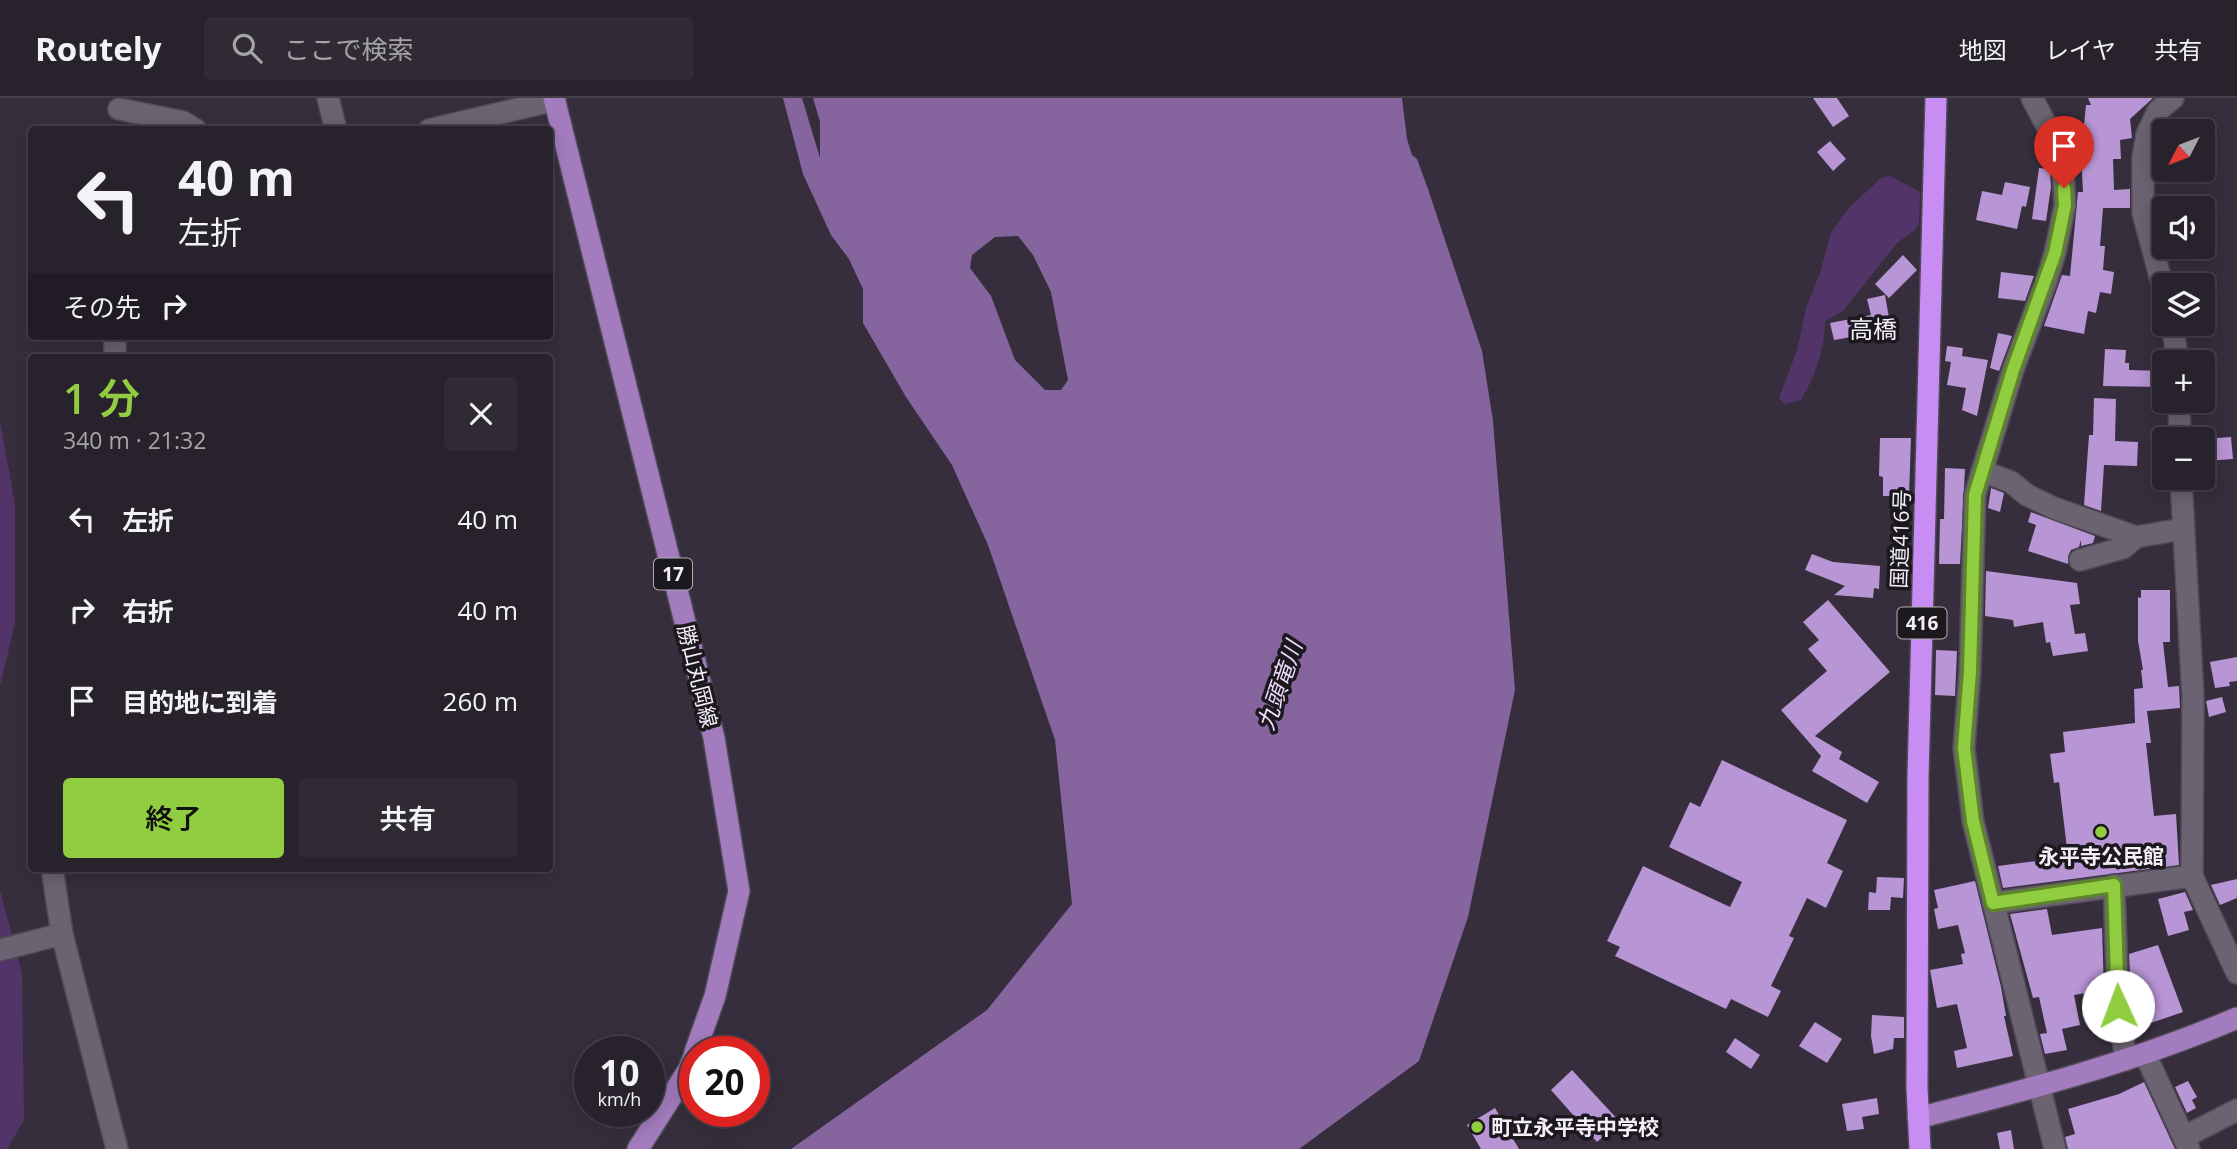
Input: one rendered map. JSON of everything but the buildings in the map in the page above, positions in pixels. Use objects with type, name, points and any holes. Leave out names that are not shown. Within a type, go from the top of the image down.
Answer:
[{"type":"highway","name":"国道416号","points":[[1920,1149],[1918,777],[1936,98]]},
{"type":"main road","name":"勝山丸岡線","points":[[555,99],[714,738],[738,891],[715,996],[701,1036]]},
{"type":"main road","points":[[1918,1118],[2040,1087],[2179,1043],[2237,1018]]},
{"type":"main road","name":"勝山丸岡線","points":[[638,1149],[679,1085]]},
{"type":"street","points":[[328,98],[335,126]]},
{"type":"street","points":[[2032,98],[2053,138],[2063,171],[2065,205],[2046,282],[2013,370],[1975,495],[1970,671],[1964,748],[1973,821],[2055,1149]]},
{"type":"street","points":[[2159,273],[2143,213],[2143,157],[2147,134],[2158,111],[2173,98]]},
{"type":"street","points":[[445,126],[555,99]]},
{"type":"street","points":[[119,112],[183,122],[190,126]]},
{"type":"street","points":[[1982,471],[2011,482],[2027,495],[2054,508],[2136,537],[2183,529]]},
{"type":"street","points":[[2181,490],[2193,698],[2192,876],[2237,973]]},
{"type":"street","points":[[2080,559],[2123,548],[2136,537]]},
{"type":"street","points":[[53,872],[62,934],[117,1149]]},
{"type":"street","points":[[1993,903],[2192,876]]},
{"type":"street","points":[[2114,885],[2118,1006],[2135,1057],[2186,1143],[2237,1110]]},
{"type":"street","points":[[0,950],[62,934]]},
{"type":"shaded area","points":[[1890,176],[1920,192],[1919,223],[1915,230],[1897,243],[1843,311],[1825,321],[1821,352],[1811,382],[1801,400],[1785,404],[1779,398],[1797,350],[1806,308],[1820,273],[1831,232],[1850,207],[1881,178]]},
{"type":"shaded area","points":[[0,420],[15,504],[15,623],[0,686]]},
{"type":"shaded area","points":[[0,890],[22,973],[24,1120],[7,1149],[0,1149]]},
{"type":"water","name":"九頭竜川","points":[[783,98],[802,98],[820,158],[820,122],[813,98],[1402,98],[1407,139],[1412,155],[1417,159],[1428,189],[1482,351],[1493,421],[1515,690],[1468,917],[1419,1061],[1299,1149],[791,1149],[987,1010],[1072,904],[1055,740],[988,545],[952,465],[906,397],[863,323],[863,289],[849,259],[831,235],[803,174]],"holes":[[[1018,236],[1033,255],[1051,292],[1068,380],[1061,390],[1045,390],[1015,360],[991,296],[970,268],[972,255],[995,237]]]},
{"type":"place","name":"永平寺公民館","points":[[2101,832]]},
{"type":"place","name":"町立永平寺中学校","points":[[1477,1127]]},
{"type":"district","name":"高橋","points":[[1873,328]]},
{"type":"route","points":[[2064,188],[2065,205],[2055,253],[1999,412],[1975,495],[1970,671],[1964,748],[1973,821],[1993,903],[2114,885],[2118,1006]]}]
